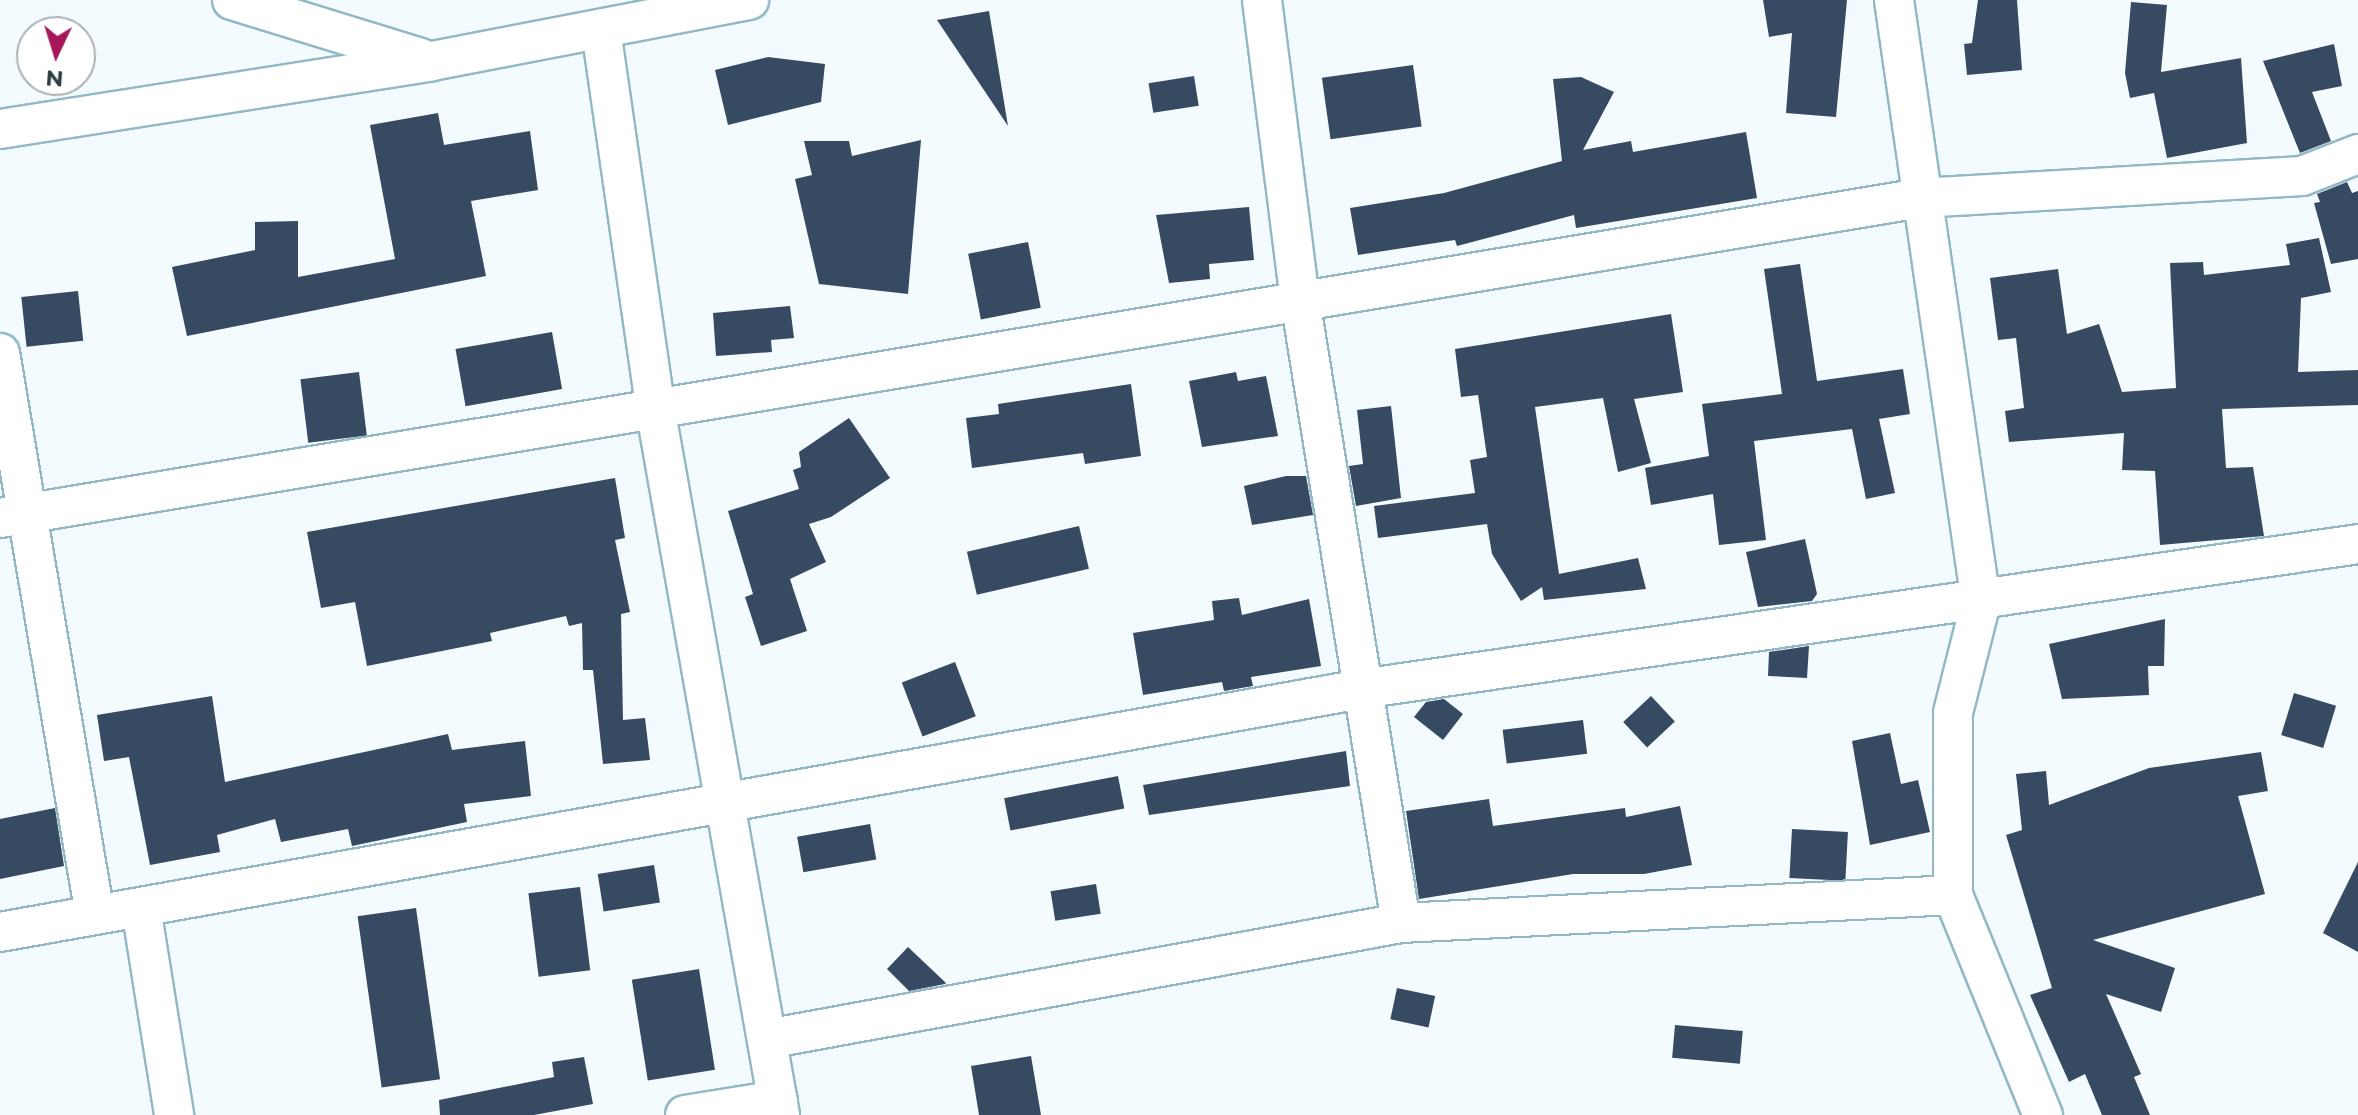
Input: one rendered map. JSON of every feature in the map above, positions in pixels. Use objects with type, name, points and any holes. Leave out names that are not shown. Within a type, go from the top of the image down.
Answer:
[{"type":"street","points":[[232,0],[432,61]]},
{"type":"street","points":[[0,129],[432,61],[749,0]]},
{"type":"street","points":[[1262,0],[1300,300],[1401,923]]},
{"type":"street","points":[[1894,0],[1920,198],[1981,602],[1953,713],[1953,895],[2043,1115]]},
{"type":"street","points":[[601,30],[656,413],[722,807],[779,1107],[685,1115]]},
{"type":"street","points":[[15,515],[656,413],[1300,300],[1920,198],[2302,176],[2358,154]]},
{"type":"street","points":[[0,353],[15,515],[95,915]]},
{"type":"street","points":[[0,932],[722,807],[1361,689],[1981,602],[2358,544]]},
{"type":"street","points":[[767,1039],[1401,923],[1953,895]]},
{"type":"street","points":[[141,908],[174,1115]]},
{"type":"building","points":[[1763,0],[1847,0],[1836,117],[1786,113],[1792,33],[1769,37]]},
{"type":"building","points":[[1978,0],[2017,0],[2022,70],[1967,75],[1964,44],[1972,43]]},
{"type":"building","points":[[2131,2],[2167,5],[2161,72],[2241,58],[2247,143],[2167,158],[2154,93],[2130,98],[2125,73]]},
{"type":"building","points":[[989,11],[1008,126],[937,20]]},
{"type":"building","points":[[2334,44],[2342,86],[2312,92],[2331,141],[2300,153],[2263,61]]},
{"type":"building","points":[[768,57],[825,64],[821,102],[728,125],[715,70]]},
{"type":"building","points":[[1413,65],[1422,126],[1331,139],[1322,78]]},
{"type":"building","points":[[1194,76],[1199,106],[1153,113],[1149,83]]},
{"type":"building","points":[[1581,77],[1614,92],[1583,150],[1631,141],[1633,152],[1746,132],[1757,198],[1576,228],[1574,215],[1457,246],[1455,240],[1358,255],[1350,208],[1444,193],[1562,161],[1553,79]]},
{"type":"building","points":[[438,113],[444,145],[530,131],[538,190],[471,201],[486,276],[187,336],[172,267],[255,250],[255,222],[298,221],[298,277],[395,259],[370,125]]},
{"type":"building","points":[[921,140],[908,294],[819,284],[795,179],[812,175],[804,141],[849,141],[852,156]]},
{"type":"building","points":[[2347,182],[2352,193],[2358,191],[2358,259],[2331,264],[2314,203],[2320,202],[2317,194]]},
{"type":"building","points":[[1249,207],[1254,260],[1209,264],[1210,279],[1169,283],[1156,215]]},
{"type":"building","points":[[2319,238],[2331,292],[2301,298],[2298,372],[2358,370],[2358,405],[2222,409],[2226,468],[2253,467],[2264,536],[2160,545],[2155,471],[2122,470],[2124,433],[2009,442],[2005,411],[2024,408],[2016,338],[1998,340],[1990,278],[2058,269],[2067,334],[2099,324],[2122,392],[2176,388],[2170,263],[2203,262],[2204,275],[2290,265],[2286,244]]},
{"type":"building","points":[[1028,242],[1041,308],[981,319],[968,254]]},
{"type":"building","points":[[1800,264],[1817,381],[1903,369],[1910,414],[1879,419],[1895,493],[1866,499],[1852,429],[1754,441],[1766,540],[1719,545],[1713,494],[1651,505],[1645,468],[1709,456],[1702,404],[1782,394],[1764,269]]},
{"type":"building","points":[[78,291],[83,341],[27,347],[21,297]]},
{"type":"building","points":[[790,306],[794,338],[771,340],[772,352],[716,356],[713,313]]},
{"type":"building","points":[[1671,314],[1683,392],[1634,399],[1651,463],[1618,472],[1603,398],[1535,407],[1559,574],[1638,558],[1646,589],[1544,600],[1542,587],[1521,601],[1492,554],[1487,524],[1378,538],[1374,506],[1475,493],[1470,460],[1487,457],[1478,395],[1461,397],[1455,349]]},
{"type":"building","points":[[552,332],[562,389],[466,406],[455,349]]},
{"type":"building","points":[[359,372],[367,436],[308,443],[300,379]]},
{"type":"building","points":[[1236,372],[1238,381],[1266,376],[1278,436],[1202,447],[1189,381]]},
{"type":"building","points":[[1131,384],[1141,456],[1085,464],[1083,453],[972,468],[966,418],[999,414],[998,404]]},
{"type":"building","points":[[1391,406],[1401,498],[1356,506],[1349,466],[1363,464],[1357,410]]},
{"type":"building","points":[[849,418],[890,478],[831,517],[809,524],[826,562],[790,579],[807,631],[761,646],[745,597],[753,594],[728,511],[799,489],[793,470],[801,467],[799,452]]},
{"type":"building","points":[[1286,476],[1306,476],[1313,515],[1252,525],[1244,486]]},
{"type":"building","points":[[615,478],[625,538],[615,540],[630,612],[621,614],[623,720],[645,718],[650,760],[603,764],[593,670],[583,670],[582,623],[569,626],[566,616],[490,633],[492,641],[367,666],[355,602],[321,608],[307,532]]},
{"type":"building","points":[[1079,526],[1089,569],[977,595],[967,552]]},
{"type":"building","points":[[1805,539],[1817,594],[1812,601],[1758,607],[1746,552]]},
{"type":"building","points":[[1239,598],[1242,615],[1309,599],[1321,666],[1251,677],[1253,686],[1224,691],[1222,682],[1143,695],[1133,633],[1214,620],[1212,601]]},
{"type":"building","points":[[2165,619],[2164,666],[2148,666],[2149,695],[2062,699],[2049,644]]},
{"type":"building","points":[[1809,646],[1807,678],[1768,676],[1769,652]]},
{"type":"building","points":[[955,662],[976,716],[923,737],[902,682]]},
{"type":"building","points":[[2294,693],[2336,706],[2323,748],[2281,735]]},
{"type":"building","points":[[212,696],[225,782],[448,734],[452,750],[525,741],[531,796],[464,804],[467,822],[352,846],[348,829],[281,842],[275,819],[217,835],[220,852],[150,865],[129,757],[104,761],[97,715]]},
{"type":"building","points":[[1651,696],[1675,722],[1647,748],[1623,722]]},
{"type":"building","points":[[1444,699],[1463,714],[1443,740],[1414,717],[1426,702]]},
{"type":"building","points":[[1583,720],[1587,754],[1507,764],[1503,730]]},
{"type":"building","points":[[1890,733],[1901,784],[1918,780],[1930,832],[1870,845],[1852,741]]},
{"type":"building","points":[[1346,751],[1350,786],[1149,815],[1143,785]]},
{"type":"building","points":[[2261,752],[2268,791],[2238,796],[2265,894],[2093,940],[2175,968],[2161,1012],[2106,994],[2141,1074],[2134,1077],[2150,1115],[2102,1115],[2085,1074],[2069,1082],[2030,995],[2052,988],[2006,835],[2022,830],[2016,774],[2046,771],[2049,805],[2149,768]]},
{"type":"building","points":[[1118,776],[1124,808],[1010,831],[1004,798]]},
{"type":"building","points":[[1489,799],[1493,826],[1625,808],[1626,817],[1680,806],[1692,865],[1644,874],[1573,874],[1419,899],[1406,811]]},
{"type":"building","points":[[55,808],[64,866],[0,879],[0,819]]},
{"type":"building","points":[[870,824],[876,859],[803,872],[797,837]]},
{"type":"building","points":[[1792,829],[1848,832],[1845,881],[1789,878]]},
{"type":"building","points":[[2358,862],[2358,952],[2323,933]]},
{"type":"building","points":[[654,865],[660,903],[604,911],[598,874]]},
{"type":"building","points":[[1096,884],[1101,914],[1055,921],[1051,891]]},
{"type":"building","points":[[580,887],[590,970],[539,977],[528,893]]},
{"type":"building","points":[[416,908],[440,1079],[382,1088],[358,916]]},
{"type":"building","points":[[908,947],[946,983],[909,991],[887,969]]},
{"type":"building","points":[[699,969],[715,1070],[648,1080],[632,980]]},
{"type":"building","points":[[1397,988],[1435,996],[1428,1027],[1390,1019]]},
{"type":"building","points":[[1675,1025],[1743,1031],[1740,1064],[1672,1058]]},
{"type":"building","points":[[1031,1056],[1041,1115],[979,1115],[971,1066]]},
{"type":"building","points":[[584,1057],[593,1104],[534,1115],[440,1115],[439,1100],[554,1077],[552,1062]]}]
